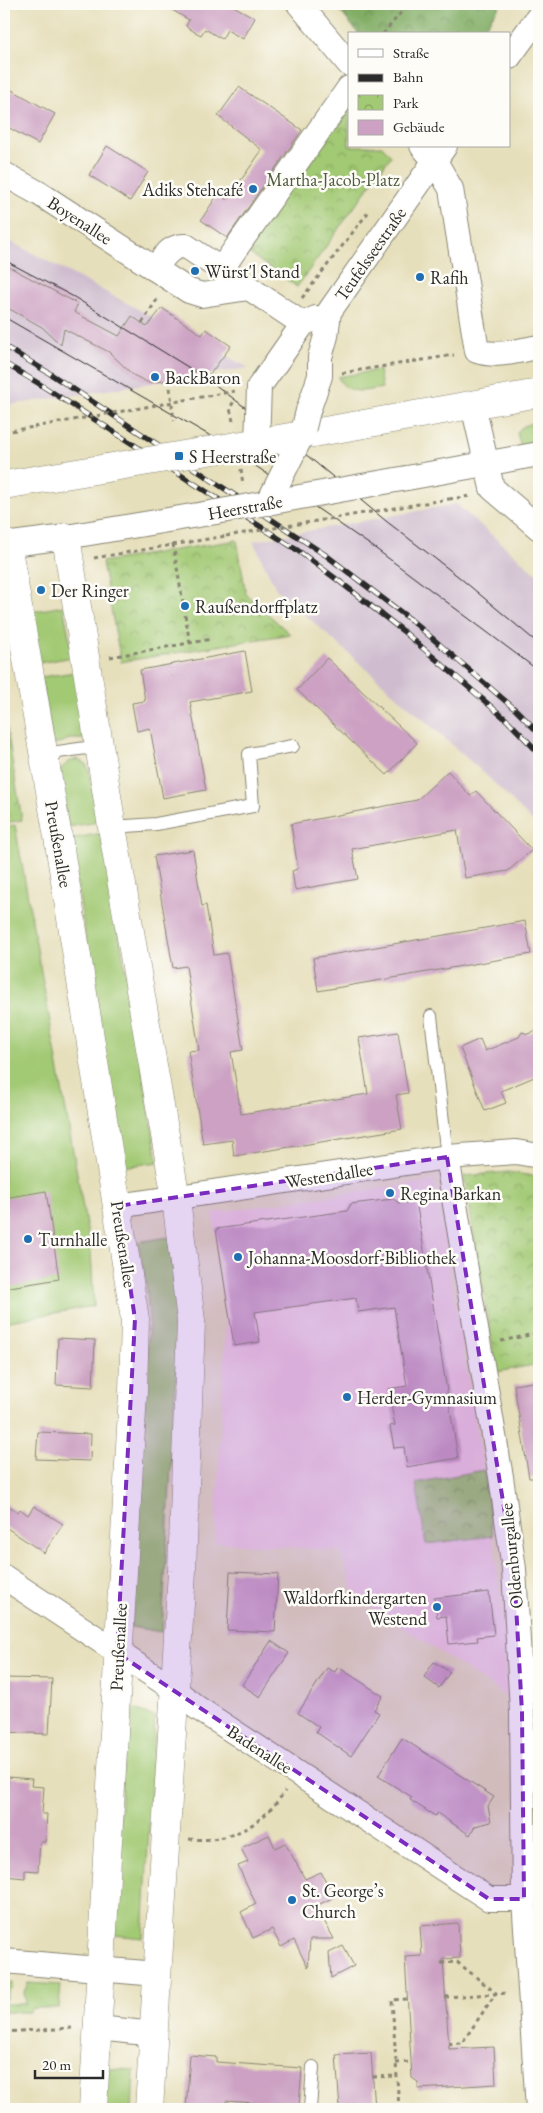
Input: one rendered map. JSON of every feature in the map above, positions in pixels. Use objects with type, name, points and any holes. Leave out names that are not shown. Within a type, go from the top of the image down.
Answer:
[{"type":"street","points":[[299,4],[348,63]]},
{"type":"street","points":[[510,57],[539,16]]},
{"type":"street","points":[[222,268],[348,89]]},
{"type":"street","points":[[434,151],[451,189],[477,351],[485,354],[498,354],[539,347]]},
{"type":"street","name":"Teufelsseestraße","points":[[268,503],[305,423],[320,376],[320,357],[326,336],[329,312],[434,151]]},
{"type":"street","name":"Boyenallee","points":[[4,174],[40,194],[189,291],[202,294],[249,288]]},
{"type":"street","points":[[162,274],[171,249],[178,246],[186,246],[222,268],[303,324],[250,388],[257,443]]},
{"type":"street","name":"Teufelsseestraße","points":[[303,324],[329,312]]},
{"type":"street","points":[[4,485],[257,443],[305,423],[336,429],[539,393]]},
{"type":"street","points":[[473,405],[492,488],[539,528]]},
{"type":"street","name":"Heerstraße","points":[[5,539],[66,537],[539,454]]},
{"type":"street","points":[[66,537],[100,756],[176,1198],[191,1321],[187,1465],[150,2109]]},
{"type":"street","name":"Preußenallee","points":[[5,539],[46,766],[136,1319],[93,2109]]},
{"type":"street","name":"Westendallee","points":[[118,1206],[447,1157],[516,1152],[539,1156]]},
{"type":"street","name":"Oldenburgallee","points":[[447,1157],[501,1477],[514,1569],[522,1712],[524,1899],[538,2109]]},
{"type":"street","name":"Badenallee","points":[[4,1577],[175,1690],[196,1707],[489,1899],[524,1899]]},
{"type":"street","points":[[4,1960],[157,1974]]},
{"type":"street","points":[[98,2028],[154,2034]]},
{"type":"lane","points":[[112,827],[156,824],[253,806],[249,754],[293,746]]},
{"type":"lane","points":[[46,766],[58,752],[86,748],[100,756]]},
{"type":"lane","points":[[430,1016],[447,1157]]},
{"type":"lane","points":[[310,2109],[313,2066]]},
{"type":"path","points":[[385,32],[408,4]]},
{"type":"path","points":[[142,323],[162,274]]},
{"type":"path","points":[[336,374],[477,351]]},
{"type":"path","points":[[168,380],[174,421]]},
{"type":"path","points":[[4,432],[250,388]]},
{"type":"path","points":[[92,559],[449,499]]},
{"type":"path","points":[[172,536],[190,644]]},
{"type":"path","points":[[110,657],[212,639]]},
{"type":"path","points":[[500,1342],[539,1333]]},
{"type":"path","points":[[186,1838],[200,1840],[222,1838],[246,1829],[278,1802],[287,1789]]},
{"type":"path","points":[[441,1963],[457,1962],[496,1994]]},
{"type":"path","points":[[445,1997],[515,1992]]},
{"type":"path","points":[[446,2044],[462,2043],[496,1994]]},
{"type":"path","points":[[399,2109],[392,2000],[407,1999]]},
{"type":"path","points":[[4,2032],[67,2028]]},
{"type":"path","points":[[396,2063],[411,2062]]},
{"type":"path","points":[[373,2078],[397,2076]]},
{"type":"highlighted area","points":[[447,1157],[514,1569],[522,1712],[524,1899],[489,1899],[117,1653],[135,1319],[118,1206]]},
{"type":"shaded area","points":[[4,238],[249,368],[4,406]]},
{"type":"shaded area","points":[[456,504],[539,576],[539,828],[487,776],[276,589],[253,541]]},
{"type":"shaded area","name":"Herder-Gymnasium","points":[[434,1181],[484,1470],[416,1483],[426,1544],[493,1536],[503,1619],[508,1697],[355,1596],[341,1551],[215,1542],[226,1323],[213,1213]]},
{"type":"green space","points":[[334,4],[501,4],[481,32],[357,32]]},
{"type":"green space","name":"Martha-Jacob-Platz","points":[[345,103],[348,108],[348,148],[384,148],[391,156],[297,287],[243,249]]},
{"type":"green space","points":[[379,370],[382,388],[363,391],[351,390],[338,377]]},
{"type":"green space","points":[[539,422],[539,447],[521,447],[517,433],[519,430],[526,425]]},
{"type":"green space","name":"Raußendorffplatz","points":[[237,540],[246,594],[290,634],[121,662],[102,562]]},
{"type":"green space","points":[[63,606],[73,657],[39,663],[30,612]]},
{"type":"green space","points":[[75,672],[87,739],[70,739],[53,745],[41,677]]},
{"type":"green space","points":[[4,712],[22,820],[4,823]]},
{"type":"green space","points":[[77,759],[85,763],[89,770],[98,822],[68,827],[59,774],[66,764]]},
{"type":"green space","points":[[15,825],[91,1252],[94,1306],[4,1322],[4,827]]},
{"type":"green space","points":[[102,833],[158,1162],[122,1167],[70,839]]},
{"type":"green space","points":[[508,1172],[539,1177],[539,1364],[497,1372],[464,1176]]},
{"type":"green space","points":[[169,1237],[179,1317],[162,1632],[131,1627],[149,1317],[146,1282],[138,1242]]},
{"type":"green space","points":[[484,1470],[493,1536],[426,1544],[416,1483]]},
{"type":"green space","points":[[127,1706],[155,1717],[143,1938],[112,1935]]},
{"type":"green space","points":[[4,1982],[12,1983],[12,1987],[7,1994],[4,2004]]},
{"type":"green space","points":[[28,1983],[61,1985],[59,2008],[32,2008],[30,2012],[4,2012],[4,2004],[25,2004],[24,1992]]},
{"type":"green space","points":[[105,2068],[134,2070],[132,2109],[103,2109]]},
{"type":"building","points":[[162,4],[230,4],[255,18],[243,39],[227,30],[222,39],[205,29],[201,35],[193,31],[186,26],[189,20]]},
{"type":"building","points":[[239,87],[302,130],[227,238],[201,220],[218,194],[227,200],[262,150],[218,116]]},
{"type":"building","points":[[12,90],[55,114],[38,144],[4,125],[4,104]]},
{"type":"building","points":[[107,146],[148,172],[130,201],[89,175]]},
{"type":"building","points":[[4,264],[78,304],[74,312],[119,336],[132,316],[147,327],[162,308],[202,335],[206,329],[231,346],[210,374],[149,383],[133,375],[109,352],[64,329],[61,345],[42,327],[4,306]]},
{"type":"building","points":[[245,651],[252,691],[190,702],[206,790],[163,798],[150,728],[137,731],[132,703],[145,701],[140,670]]},
{"type":"building","points":[[327,658],[417,743],[387,775],[297,690]]},
{"type":"building","points":[[448,771],[470,796],[476,791],[532,850],[508,871],[465,878],[457,830],[352,849],[358,879],[295,890],[292,871],[298,869],[291,824],[417,800]]},
{"type":"building","points":[[193,850],[202,906],[206,905],[214,955],[227,953],[243,1050],[231,1052],[241,1114],[368,1094],[359,1038],[398,1032],[408,1093],[396,1095],[402,1129],[234,1156],[232,1140],[203,1144],[188,1051],[199,1050],[186,966],[173,968],[154,856]]},
{"type":"building","points":[[525,921],[531,954],[318,991],[313,958]]},
{"type":"building","points":[[539,1029],[539,1075],[501,1091],[506,1103],[485,1111],[460,1048],[480,1039],[485,1051],[519,1037],[522,1032],[528,1034]]},
{"type":"building","name":"Turnhalle","points":[[46,1191],[59,1279],[4,1288],[4,1198]]},
{"type":"building","points":[[393,1199],[399,1203],[416,1201],[458,1458],[407,1467],[404,1447],[394,1448],[390,1426],[395,1425],[388,1389],[407,1386],[394,1307],[358,1312],[356,1298],[255,1312],[260,1342],[234,1346],[216,1229],[347,1211],[351,1204]]},
{"type":"building","points":[[58,1338],[95,1340],[93,1387],[56,1385]]},
{"type":"building","points":[[539,1381],[539,1478],[529,1478],[514,1385]]},
{"type":"building","points":[[38,1432],[91,1434],[90,1461],[36,1459]]},
{"type":"building","points":[[4,1503],[18,1512],[20,1509],[28,1515],[34,1506],[63,1524],[44,1553],[4,1526]]},
{"type":"building","points":[[230,1572],[278,1574],[275,1632],[227,1630]]},
{"type":"building","points":[[489,1592],[494,1635],[477,1637],[478,1641],[449,1644],[446,1616],[437,1617],[434,1598]]},
{"type":"building","points":[[271,1641],[289,1653],[260,1697],[242,1685]]},
{"type":"building","points":[[434,1662],[450,1672],[439,1688],[424,1677]]},
{"type":"building","points":[[338,1667],[383,1696],[374,1710],[379,1713],[351,1756],[316,1732],[319,1727],[298,1713],[327,1668],[335,1672]]},
{"type":"building","points":[[4,1678],[52,1679],[49,1734],[4,1732]]},
{"type":"building","points":[[402,1738],[494,1797],[488,1806],[491,1822],[475,1826],[470,1835],[437,1813],[435,1816],[410,1800],[412,1797],[378,1776]]},
{"type":"building","points":[[8,1777],[32,1779],[31,1786],[44,1787],[42,1814],[47,1814],[45,1842],[40,1842],[38,1871],[25,1870],[25,1878],[4,1876],[4,1784],[8,1785]]},
{"type":"building","name":"St. George’s Church","points":[[269,1835],[275,1848],[285,1843],[305,1879],[321,1872],[334,1897],[316,1906],[334,1939],[310,1939],[308,1968],[294,1940],[281,1947],[272,1929],[253,1938],[241,1912],[256,1904],[238,1866],[248,1862],[241,1848]]},
{"type":"building","points":[[458,1923],[460,1958],[443,1959],[449,2049],[494,2047],[496,2084],[418,2089],[418,2082],[412,2078],[405,1957],[422,1956],[420,1926]]},
{"type":"building","points":[[343,1946],[354,1966],[331,1978],[329,1953]]},
{"type":"building","points":[[371,2053],[375,2109],[340,2109],[336,2055]]},
{"type":"building","points":[[190,2055],[216,2057],[216,2062],[302,2068],[299,2106],[226,2101],[226,2109],[186,2109]]},
{"type":"tram line","points":[[4,260],[74,297],[209,380],[292,443],[539,644]]},
{"type":"tram line","points":[[4,317],[221,442],[376,549],[539,671]]},
{"type":"railway","points":[[4,346],[49,373],[327,556],[411,620],[516,710],[539,733]]},
{"type":"railway","points":[[4,363],[297,550],[403,631],[508,721],[539,753]]},
{"type":"place","name":"Adiks Stehcafé","points":[[253,189]]},
{"type":"place","name":"Würst'l Stand","points":[[195,271]]},
{"type":"place","name":"Rafih","points":[[420,277]]},
{"type":"place","name":"BackBaron","points":[[155,377]]},
{"type":"place","name":"S Heerstraße","points":[[179,456]]},
{"type":"place","name":"Der Ringer","points":[[41,590]]},
{"type":"place","name":"Raußendorffplatz","points":[[185,606]]},
{"type":"place","name":"Regina Barkan","points":[[390,1193]]},
{"type":"place","name":"Turnhalle","points":[[28,1239]]},
{"type":"place","name":"Johanna-Moosdorf-Bibliothek","points":[[238,1257]]},
{"type":"place","name":"Herder-Gymnasium","points":[[347,1397]]},
{"type":"place","name":"Waldorfkindergarten Westend","points":[[437,1607]]},
{"type":"place","name":"St. George’s Church","points":[[292,1900]]}]
